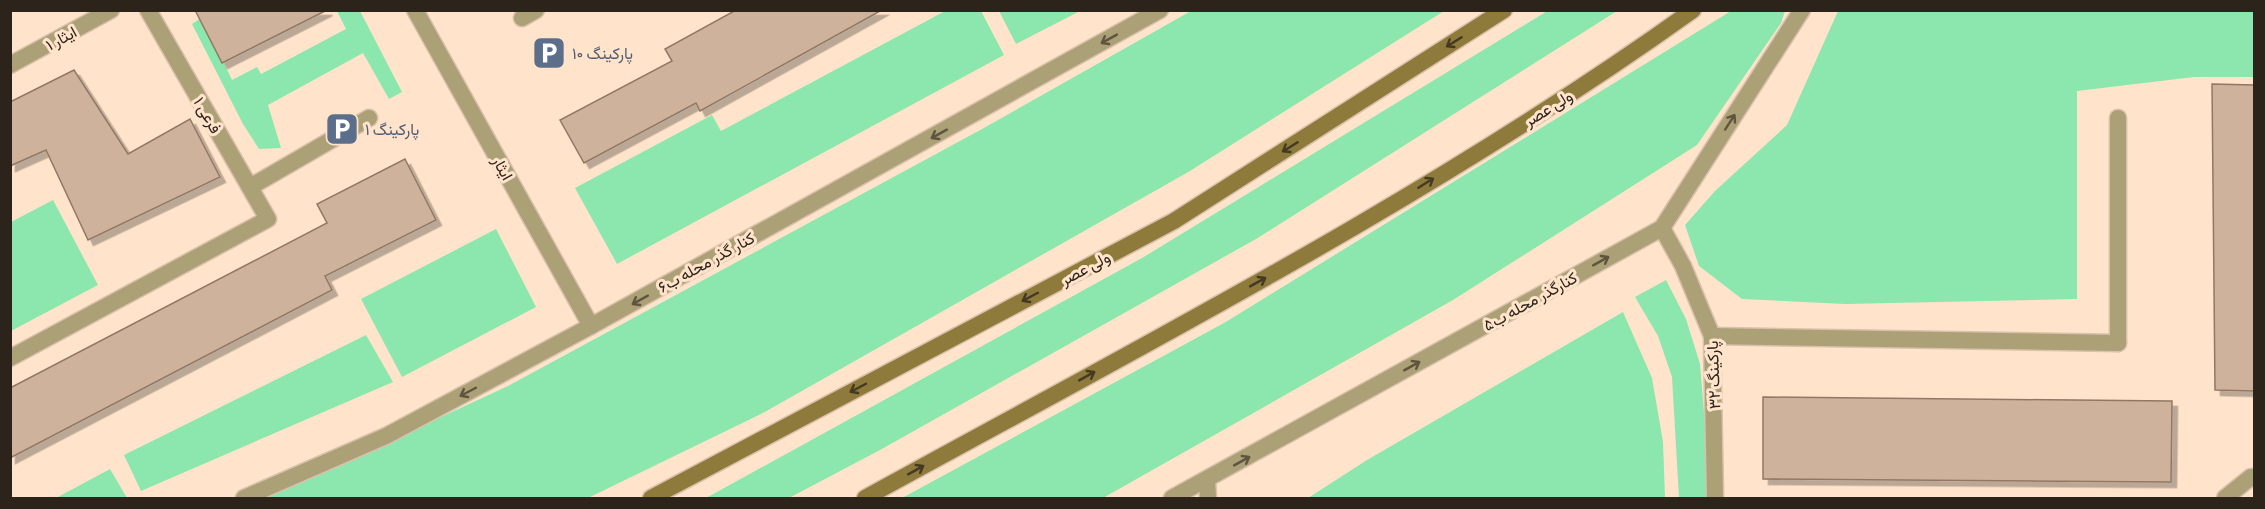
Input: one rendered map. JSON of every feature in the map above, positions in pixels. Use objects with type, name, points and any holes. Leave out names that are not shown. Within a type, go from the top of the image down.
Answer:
[{"type":"main road","name":"ولی عصر","points":[[651,498],[1174,221],[1504,10]]},
{"type":"main road","name":"ولی عصر","points":[[865,498],[1345,234],[1611,69],[1693,10]]},
{"type":"street","name":"ایثار ۱","points":[[10,65],[111,10]]},
{"type":"street","name":"فرعی ۱","points":[[10,358],[268,219],[148,10]]},
{"type":"street","name":"ایثار","points":[[415,10],[591,326]]},
{"type":"street","name":"کنار گذر محله ب۶","points":[[244,498],[386,436],[591,326],[1160,10]]},
{"type":"street","name":"کنارگذر محله ب۵","points":[[1172,498],[1662,228],[1802,10]]},
{"type":"street","points":[[250,187],[369,118]]},
{"type":"street","points":[[1712,336],[2118,343],[2118,118]]},
{"type":"street","name":"پارکینگ ۳۲","points":[[1662,228],[1683,266],[1712,336],[1715,498]]},
{"type":"street","points":[[2225,498],[2254,477]]},
{"type":"street","points":[[1207,480],[1208,498]]},
{"type":"green space","points":[[947,10],[981,11],[1004,55],[617,264],[575,188],[712,115],[721,131]]},
{"type":"green space","points":[[1549,10],[1617,11],[1256,239],[880,450],[789,498],[706,498],[1142,258]]},
{"type":"green space","points":[[337,11],[360,11],[402,92],[389,99],[363,53],[268,105],[281,148],[259,149],[243,124],[192,24],[202,17],[232,80],[257,67],[261,74],[346,29]]},
{"type":"green space","points":[[999,11],[1080,11],[1016,44]]},
{"type":"green space","points":[[1191,11],[1444,11],[1190,171],[763,413],[588,498],[266,498],[508,386],[982,129]]},
{"type":"green space","points":[[1731,11],[1785,11],[1781,23],[1697,145],[1453,300],[1103,498],[902,498],[1224,323]]},
{"type":"green space","points":[[1838,11],[2254,11],[2254,77],[2194,77],[2077,91],[2077,299],[1845,304],[1742,299],[1699,266],[1685,225],[1715,191],[1787,125]]},
{"type":"green space","points":[[53,200],[98,285],[11,331],[11,222]]},
{"type":"green space","points":[[496,229],[536,307],[402,377],[361,299]]},
{"type":"green space","points":[[1666,280],[1686,319],[1700,364],[1711,498],[1679,498],[1672,377],[1658,336],[1635,297]]},
{"type":"green space","points":[[1623,312],[1652,378],[1663,442],[1665,498],[1308,498],[1367,460]]},
{"type":"green space","points":[[366,335],[393,382],[141,491],[124,455]]},
{"type":"green space","points":[[110,469],[127,498],[56,498]]},
{"type":"building","points":[[195,10],[327,10],[222,63]]},
{"type":"building","points":[[736,10],[882,10],[700,111],[696,103],[584,163],[560,120],[672,61],[665,49]]},
{"type":"building","points":[[74,70],[128,154],[190,119],[220,177],[88,240],[46,150],[10,166],[10,102]]},
{"type":"building","points":[[2212,84],[2254,85],[2254,391],[2215,390]]},
{"type":"building","points":[[405,159],[436,220],[325,276],[332,290],[10,458],[10,388],[327,223],[317,204]]},
{"type":"building","points":[[1763,397],[2172,401],[2171,482],[1763,479]]},
{"type":"place","name":"پارکینگ ۱۰","points":[[549,53]]},
{"type":"place","name":"پارکینگ ۱","points":[[342,129]]}]
